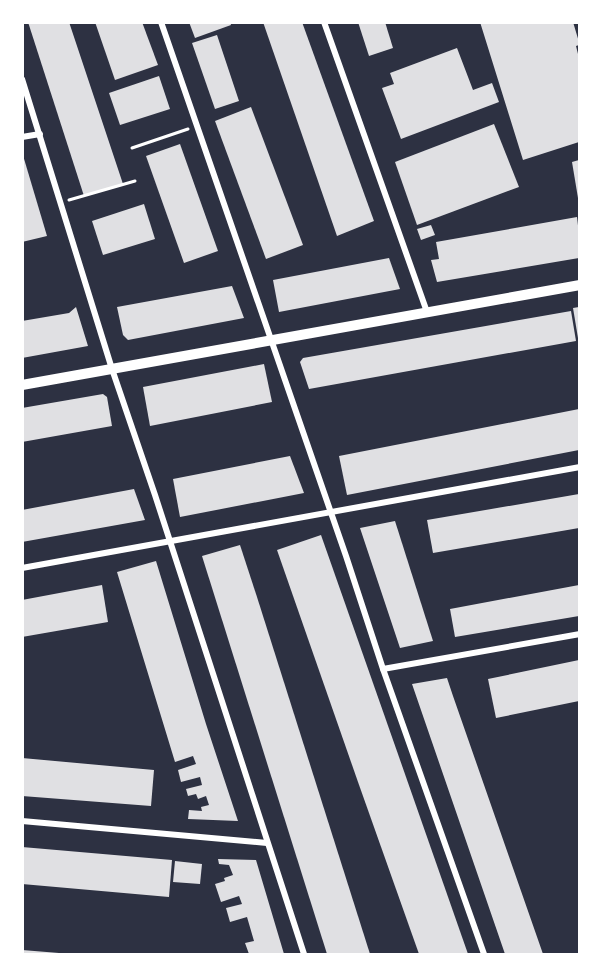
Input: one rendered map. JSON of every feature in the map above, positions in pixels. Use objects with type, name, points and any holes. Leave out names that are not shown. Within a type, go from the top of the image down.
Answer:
[{"type":"main road","points":[[22,385],[579,285]]},
{"type":"street","points":[[161,22],[332,513],[382,669],[484,954]]},
{"type":"street","points":[[324,22],[427,312]]},
{"type":"street","points":[[22,80],[62,202],[112,369],[304,954]]},
{"type":"street","points":[[22,137],[40,134]]},
{"type":"street","points":[[22,568],[579,467]]},
{"type":"street","points":[[382,669],[579,634]]},
{"type":"street","points":[[22,821],[267,843]]},
{"type":"path","points":[[132,148],[196,126]]},
{"type":"path","points":[[62,202],[135,181]]},
{"type":"building","points":[[28,22],[69,22],[123,184],[84,196]]},
{"type":"building","points":[[95,22],[142,22],[158,65],[115,80]]},
{"type":"building","points":[[189,22],[230,22],[231,25],[195,38]]},
{"type":"building","points":[[263,22],[302,22],[374,221],[337,236]]},
{"type":"building","points":[[358,22],[385,22],[393,48],[369,56]]},
{"type":"building","points":[[480,22],[573,22],[579,42],[576,46],[579,58],[579,142],[523,160]]},
{"type":"building","points":[[217,35],[239,101],[215,109],[192,43]]},
{"type":"building","points":[[457,48],[473,90],[492,83],[499,102],[401,139],[382,88],[394,84],[390,73]]},
{"type":"building","points":[[159,76],[170,109],[120,125],[109,93]]},
{"type":"building","points":[[251,107],[303,245],[266,259],[215,121]]},
{"type":"building","points":[[494,124],[519,187],[417,225],[395,162]]},
{"type":"building","points":[[180,144],[218,251],[184,263],[146,156]]},
{"type":"building","points":[[22,152],[47,236],[22,242]]},
{"type":"building","points":[[579,160],[579,198],[578,198],[572,162]]},
{"type":"building","points":[[144,204],[155,239],[103,255],[92,221]]},
{"type":"building","points":[[577,217],[579,258],[437,282],[431,260],[439,259],[436,242]]},
{"type":"building","points":[[431,225],[435,235],[421,240],[417,229]]},
{"type":"building","points":[[389,258],[400,289],[279,312],[273,280]]},
{"type":"building","points":[[232,286],[244,318],[128,340],[123,335],[117,307]]},
{"type":"building","points":[[76,307],[88,346],[22,358],[22,321],[69,313]]},
{"type":"building","points":[[579,307],[579,338],[578,338],[573,308]]},
{"type":"building","points":[[571,311],[576,341],[309,389],[300,362],[303,358]]},
{"type":"building","points":[[264,364],[272,402],[150,426],[143,387]]},
{"type":"building","points":[[103,394],[107,397],[112,426],[22,442],[22,408]]},
{"type":"building","points":[[579,409],[579,450],[347,495],[339,456]]},
{"type":"building","points":[[290,456],[304,493],[180,517],[173,479]]},
{"type":"building","points":[[134,489],[145,520],[22,542],[22,510]]},
{"type":"building","points":[[579,494],[579,528],[433,553],[427,520]]},
{"type":"building","points":[[395,521],[433,641],[400,648],[360,528]]},
{"type":"building","points":[[321,535],[468,954],[419,954],[358,782],[277,550]]},
{"type":"building","points":[[240,545],[370,954],[327,954],[202,556]]},
{"type":"building","points":[[156,561],[238,821],[188,819],[189,810],[202,811],[201,807],[209,805],[206,796],[198,799],[196,794],[188,796],[186,789],[202,785],[200,777],[181,782],[178,770],[196,764],[193,756],[175,762],[117,572]]},
{"type":"building","points":[[102,585],[108,622],[22,637],[22,600]]},
{"type":"building","points":[[579,585],[579,616],[455,637],[450,609]]},
{"type":"building","points":[[579,660],[579,701],[496,718],[488,679]]},
{"type":"building","points":[[447,678],[543,954],[505,954],[412,684]]},
{"type":"building","points":[[22,758],[154,770],[151,806],[22,796]]},
{"type":"building","points":[[22,847],[172,860],[169,897],[22,884]]},
{"type":"building","points":[[218,859],[256,860],[284,954],[249,954],[245,943],[254,941],[247,917],[230,922],[226,908],[242,904],[239,896],[221,902],[215,884],[233,875],[229,865],[219,864]]},
{"type":"building","points":[[175,861],[202,864],[200,884],[173,882]]},
{"type":"building","points":[[22,950],[59,953],[59,954],[22,954]]}]
